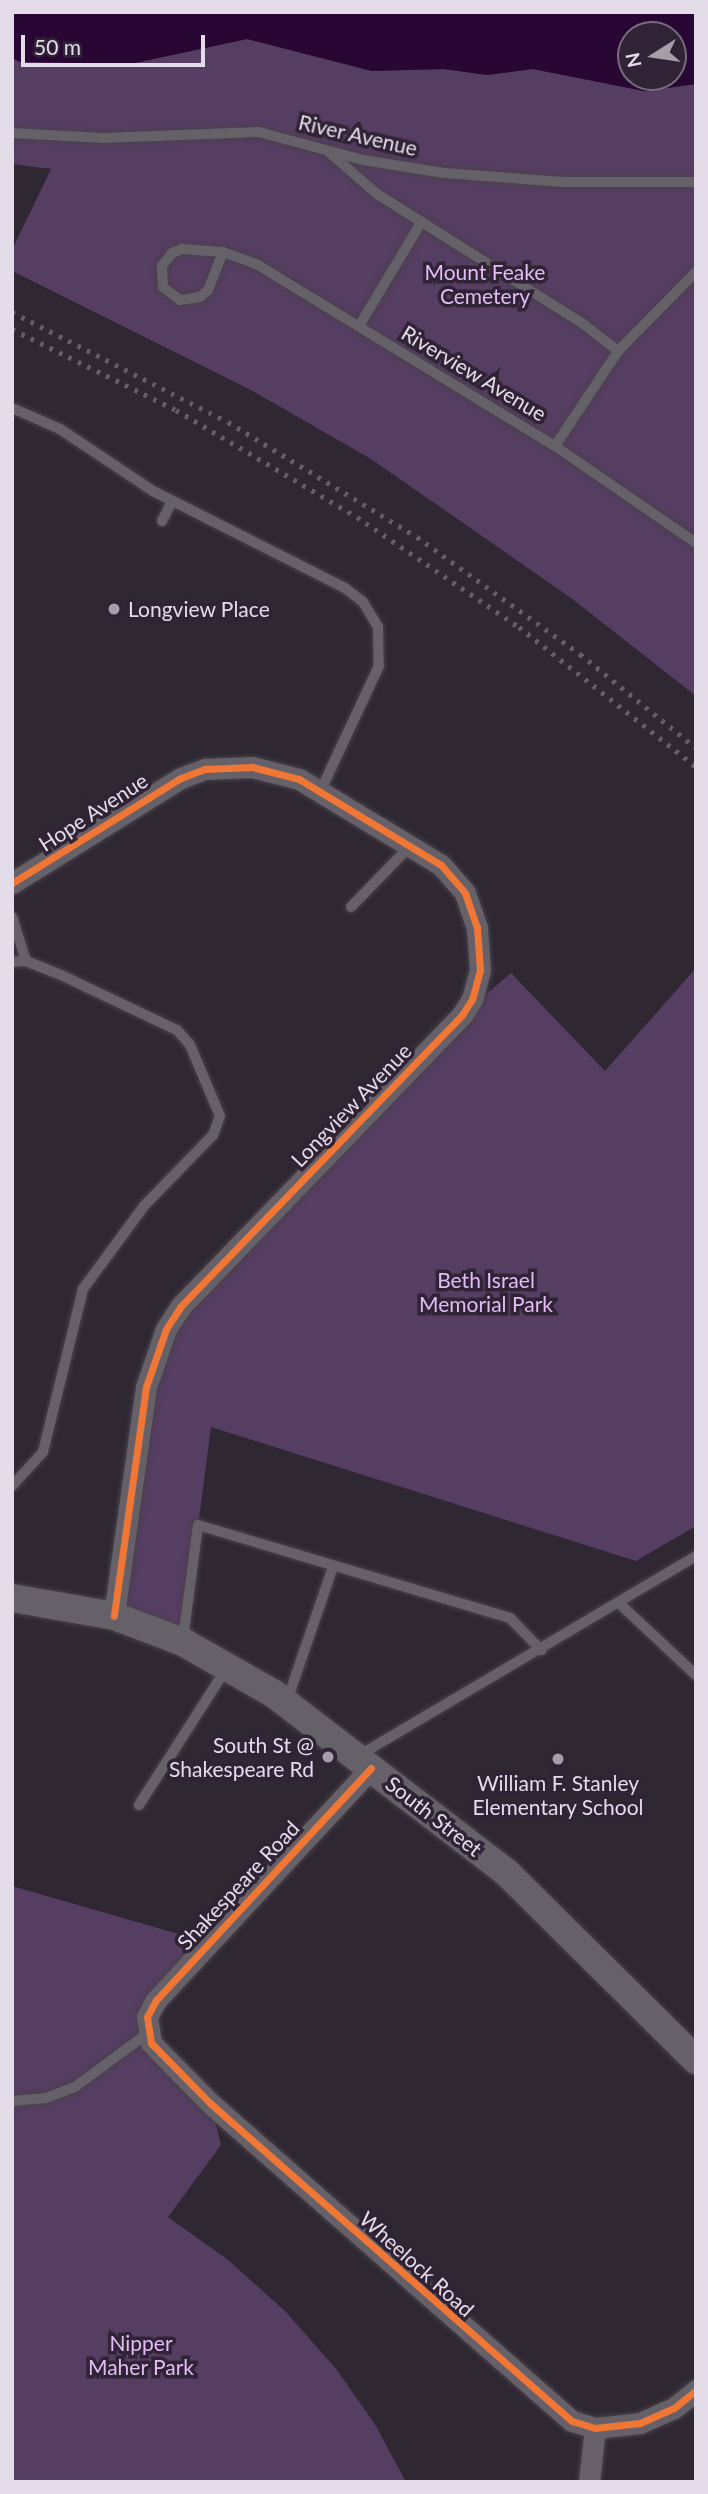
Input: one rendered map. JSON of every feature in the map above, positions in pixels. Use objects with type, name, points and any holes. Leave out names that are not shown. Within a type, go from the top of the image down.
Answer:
[{"type":"main road","name":"South Street","points":[[12,1598],[114,1616],[183,1642],[286,1704],[507,1873],[696,2060]]},
{"type":"street","name":"Longview Avenue","points":[[114,1616],[146,1387],[166,1329],[181,1306],[462,1015],[472,999],[480,953],[469,903],[450,874],[411,845],[321,790],[288,774],[252,767],[192,772]]},
{"type":"street","name":"Hope Avenue","points":[[12,883],[192,772]]},
{"type":"street","name":"Shakespeare Road","points":[[148,2034],[147,2017],[156,2000],[364,1762]]},
{"type":"street","name":"Wheelock Road","points":[[148,2034],[171,2067],[539,2396],[572,2421],[595,2428],[622,2427],[657,2416],[696,2390]]},
{"type":"street","points":[[589,2482],[595,2428]]},
{"type":"lane","name":"River Avenue","points":[[12,134],[113,138],[246,131],[328,152],[464,175],[696,183]]},
{"type":"lane","points":[[328,152],[363,184],[582,323],[618,351]]},
{"type":"lane","points":[[359,326],[422,221]]},
{"type":"lane","points":[[188,248],[223,252],[208,290],[200,297],[180,300],[163,287],[162,266],[172,253],[188,248]]},
{"type":"lane","name":"Riverview Avenue","points":[[223,252],[258,265],[359,326],[555,446],[695,540]]},
{"type":"lane","points":[[555,446],[618,351],[696,272]]},
{"type":"lane","points":[[12,408],[83,442],[172,501],[345,588],[363,602],[378,627],[379,666],[321,790]]},
{"type":"lane","points":[[162,521],[172,501]]},
{"type":"lane","points":[[351,907],[411,845]]},
{"type":"lane","points":[[12,917],[26,961]]},
{"type":"lane","points":[[12,962],[26,961],[177,1030],[196,1058],[220,1116],[213,1135],[144,1206],[83,1289],[43,1451],[12,1486]]},
{"type":"lane","points":[[183,1642],[198,1525],[510,1618],[541,1650]]},
{"type":"lane","points":[[364,1762],[696,1556]]},
{"type":"lane","points":[[286,1704],[333,1567]]},
{"type":"lane","points":[[620,1604],[696,1675]]},
{"type":"lane","points":[[139,1805],[228,1667]]},
{"type":"lane","points":[[12,2101],[46,2098],[75,2087],[148,2034]]},
{"type":"green space","name":"Mount Feake Cemetery","points":[[247,39],[372,71],[444,69],[487,75],[533,69],[617,86],[617,91],[687,91],[687,85],[696,84],[696,696],[571,598],[371,459],[249,389],[12,271],[12,250],[51,169],[12,164],[12,58],[91,65],[130,64]]},
{"type":"green space","name":"Beth Israel Memorial Park","points":[[696,968],[696,1526],[636,1561],[211,1427],[183,1642],[114,1616],[166,1329],[462,1015],[511,973],[605,1071]]},
{"type":"green space","name":"Nipper Maher Park","points":[[12,1886],[182,1935],[200,1951],[147,2025],[211,2104],[221,2145],[168,2217],[228,2260],[285,2311],[337,2370],[376,2426],[406,2482],[12,2482]]},
{"type":"shaded area","points":[[12,12],[696,12],[696,84],[687,85],[687,21],[617,21],[617,86],[533,69],[487,75],[444,69],[372,71],[247,39],[130,64],[20,62],[12,58]]},
{"type":"railway","points":[[12,312],[228,422],[417,537],[580,654],[696,748]]},
{"type":"railway","points":[[12,329],[176,410],[357,517],[519,627],[696,767]]},
{"type":"cycle path","points":[[12,883],[181,778],[205,769],[252,767],[299,779],[441,865],[465,893],[477,928],[480,970],[472,999],[462,1015],[181,1306],[166,1329],[146,1387],[114,1616]]},
{"type":"cycle path","points":[[371,1768],[156,2000],[147,2017],[151,2043],[211,2104],[572,2421],[595,2428],[640,2423],[674,2408],[696,2390]]},
{"type":"place","name":"Longview Place","points":[[114,609]]},
{"type":"place","name":"South St @ Shakespeare Rd","points":[[328,1757]]},
{"type":"place","name":"William F. Stanley Elementary School","points":[[558,1759]]}]
